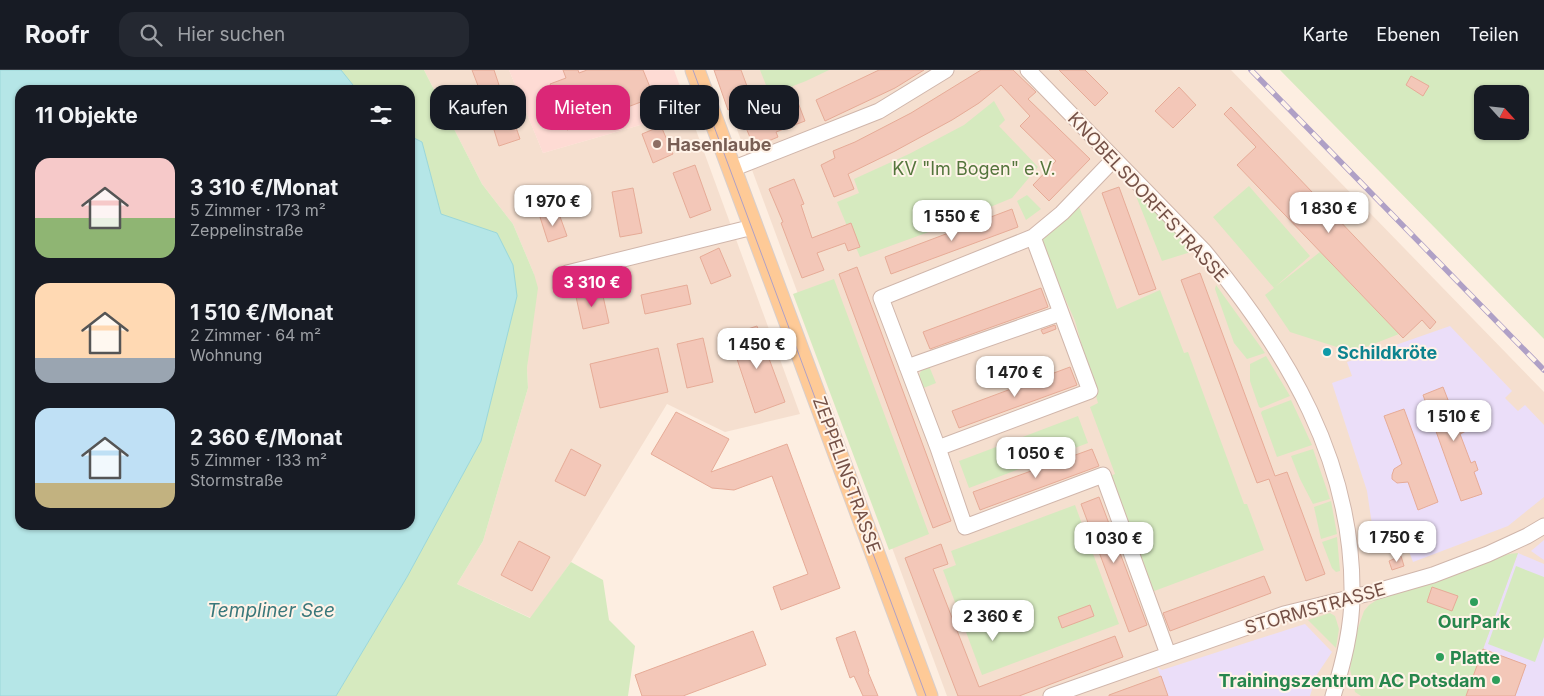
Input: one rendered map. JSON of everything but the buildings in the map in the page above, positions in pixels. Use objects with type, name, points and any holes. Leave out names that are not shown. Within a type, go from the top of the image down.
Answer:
[{"type":"main road","name":"ZEPPELINSTRASSE","points":[[695,70],[928,696]]},
{"type":"street","points":[[732,169],[879,111],[946,70]]},
{"type":"street","name":"KNOBELSDORFFSTRASSE","points":[[1028,70],[1172,217],[1223,274],[1263,329],[1302,394],[1324,442],[1342,496],[1348,531],[1352,597],[1344,658],[1334,696]]},
{"type":"street","points":[[1114,159],[1062,214],[1033,237],[882,298],[938,448],[965,527],[1103,475],[1168,654]]},
{"type":"street","points":[[567,273],[753,227]]},
{"type":"street","points":[[938,448],[1090,391],[1033,237]]},
{"type":"street","points":[[907,367],[1061,313]]},
{"type":"street","name":"STORMSTRASSE","points":[[1050,696],[1284,614],[1403,584],[1460,565],[1544,526]]},
{"type":"shaded area","points":[[424,70],[509,70],[515,85],[432,85]]},
{"type":"shaded area","points":[[509,70],[674,70],[679,85],[640,85],[640,125],[630,128],[630,85],[536,85],[536,130],[623,130],[543,153],[526,112],[526,85],[515,85]]},
{"type":"shaded area","points":[[715,70],[1231,70],[1544,392],[1544,696],[947,696],[737,130],[799,130],[799,85],[729,85],[729,108]]},
{"type":"shaded area","points":[[526,112],[543,153],[623,130],[630,130],[630,128],[640,125],[640,130],[696,130],[800,414],[725,432],[667,404],[571,562],[531,618],[457,584],[483,541],[528,388],[527,368],[534,274],[513,224],[482,184],[455,130],[526,130]]},
{"type":"shaded area","points":[[1450,326],[1512,391],[1505,398],[1518,411],[1525,405],[1544,425],[1544,497],[1508,526],[1413,562],[1405,541],[1376,552],[1367,491],[1332,383],[1352,376],[1347,362]]},
{"type":"shaded area","points":[[1544,540],[1544,560],[1531,551]]},
{"type":"shaded area","points":[[1518,553],[1544,564],[1544,696],[1515,696],[1526,665],[1483,649]]},
{"type":"shaded area","points":[[1305,624],[1332,652],[1316,676],[1310,696],[1168,696],[1157,667],[1162,670]]},
{"type":"green space","points":[[340,70],[424,70],[432,85],[430,85],[430,130],[455,130],[482,184],[513,224],[538,288],[527,368],[528,388],[483,541],[457,584],[530,618],[571,562],[603,580],[609,620],[635,646],[628,696],[336,696],[407,577],[481,441],[497,233],[441,215],[422,143],[415,139],[415,85],[353,85]]},
{"type":"green space","points":[[760,70],[829,70],[796,85],[766,85]]},
{"type":"green space","points":[[1280,70],[1544,70],[1544,339]]},
{"type":"green space","name":"KV \"Im Bogen\" e.V.","points":[[994,101],[1005,120],[999,126],[1038,167],[1012,198],[937,229],[860,257],[837,202],[859,193],[854,179],[909,154],[964,125]]},
{"type":"green space","points":[[1249,186],[1310,256],[1275,287],[1320,252],[1399,334],[1348,354],[1346,350],[1290,332],[1265,295],[1274,288],[1213,217]]},
{"type":"green space","points":[[1134,191],[1143,195],[1194,251],[1162,261]]},
{"type":"green space","points":[[1027,195],[1041,209],[1026,220],[1017,201]]},
{"type":"green space","points":[[1077,201],[1117,309],[1160,290],[1184,353],[1188,352],[1244,504],[1247,504],[1264,550],[1149,593],[1110,476],[1115,474],[1090,407],[1098,403],[1075,321],[1040,242]]},
{"type":"green space","points":[[834,279],[929,534],[889,550],[793,294]]},
{"type":"green space","points":[[1216,285],[1265,353],[1247,359],[1234,343],[1215,289]]},
{"type":"green space","points":[[1266,356],[1290,396],[1261,408],[1250,381],[1250,364]]},
{"type":"green space","points":[[929,366],[936,383],[921,389],[919,381],[920,372]]},
{"type":"green space","points":[[1291,400],[1312,445],[1277,457],[1261,413]]},
{"type":"green space","points":[[1078,416],[1088,443],[969,488],[959,461]]},
{"type":"green space","points":[[1313,449],[1330,499],[1313,504],[1291,456]]},
{"type":"green space","points":[[1331,501],[1337,534],[1321,539],[1314,507]]},
{"type":"green space","points":[[1075,505],[1119,624],[982,675],[943,570],[956,565],[951,551]]},
{"type":"green space","points":[[1337,537],[1340,571],[1336,572],[1332,568],[1322,542]]},
{"type":"green space","points":[[1518,553],[1466,696],[1361,696],[1355,692],[1350,669],[1356,634],[1364,611],[1369,605],[1383,596],[1509,554]]},
{"type":"green space","points":[[1516,566],[1544,577],[1544,637],[1535,662],[1488,644]]},
{"type":"green space","points":[[1330,613],[1335,616],[1339,629],[1336,648],[1308,620]]},
{"type":"water","name":"Templiner See","points":[[0,70],[341,70],[353,85],[15,85],[15,530],[415,530],[415,138],[422,142],[441,214],[497,233],[513,265],[517,296],[481,441],[407,577],[336,696],[0,696]]},
{"type":"tram line","points":[[693,70],[926,696]]},
{"type":"railway","points":[[1251,70],[1544,370]]},
{"type":"place","name":"Hasenlaube","points":[[657,144]]},
{"type":"place","name":"Schildkröte","points":[[1327,352]]},
{"type":"place","name":"OurPark","points":[[1474,602]]},
{"type":"place","name":"Platte","points":[[1440,657]]},
{"type":"place","name":"Trainingszentrum AC Potsdam","points":[[1496,680]]}]
